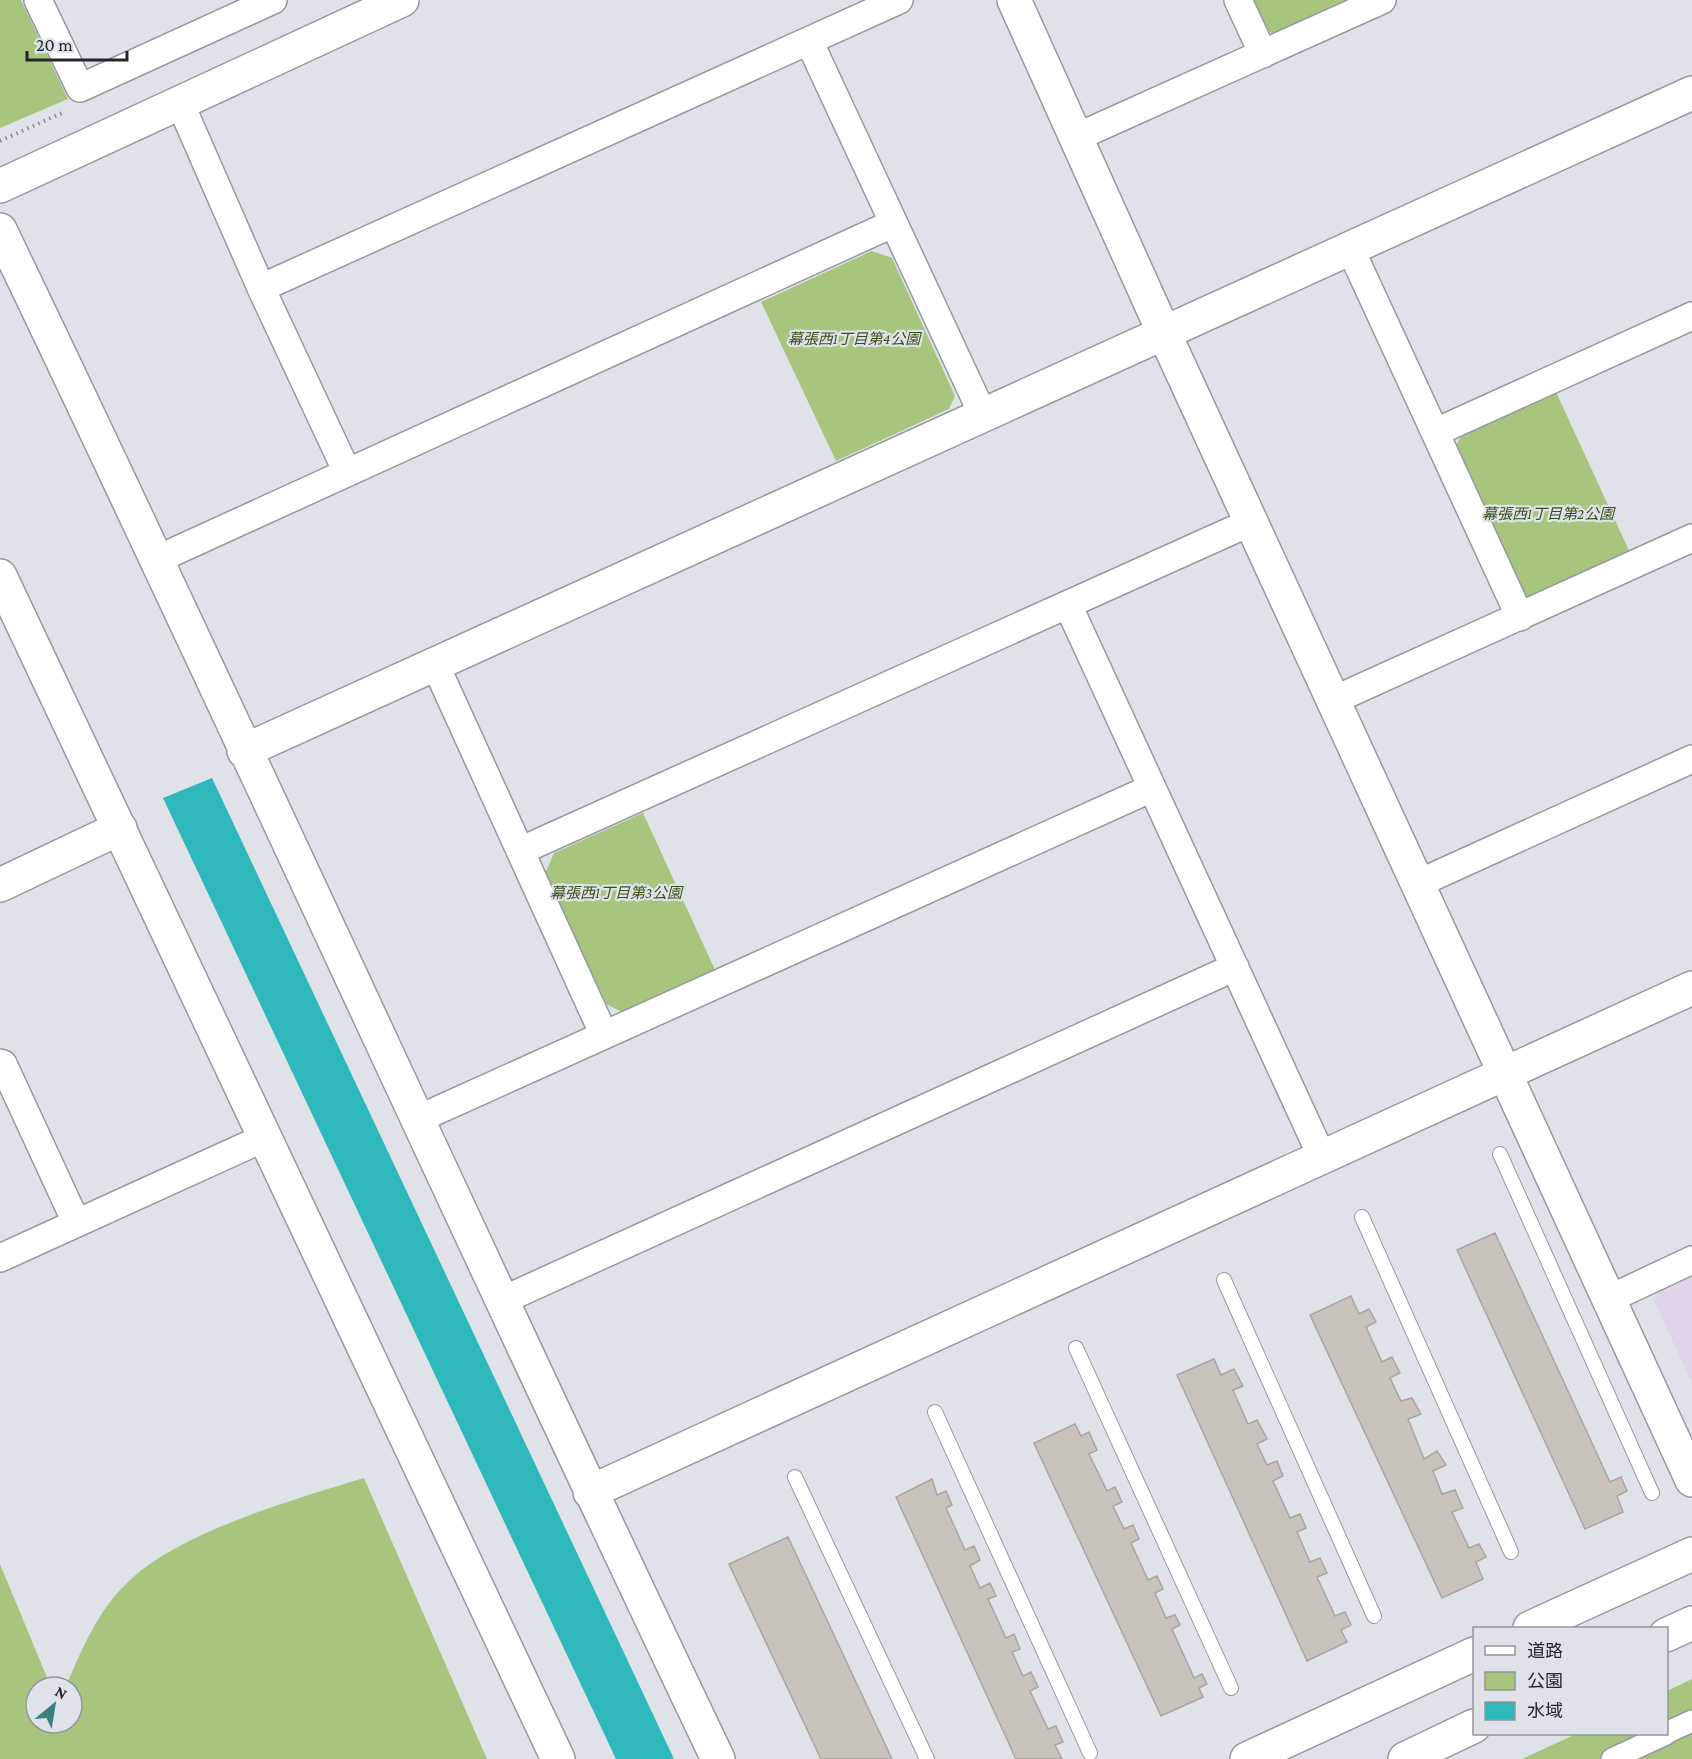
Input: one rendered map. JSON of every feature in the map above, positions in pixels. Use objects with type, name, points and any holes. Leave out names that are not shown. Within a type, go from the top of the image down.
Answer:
[{"type":"street","points":[[38,0],[80,88],[273,0]]},
{"type":"street","points":[[0,186],[402,0]]},
{"type":"street","points":[[261,288],[899,0]]},
{"type":"street","points":[[1014,0],[1164,333],[1692,1480]]},
{"type":"street","points":[[1238,0],[1263,54]]},
{"type":"street","points":[[1077,137],[1382,0]]},
{"type":"street","points":[[809,41],[982,415]]},
{"type":"street","points":[[244,751],[1692,93]]},
{"type":"street","points":[[180,103],[261,288],[347,472]]},
{"type":"street","points":[[158,559],[892,224]]},
{"type":"street","points":[[0,230],[158,559],[244,751],[416,1120],[718,1759]]},
{"type":"street","points":[[1350,248],[1520,617]]},
{"type":"street","points":[[1436,432],[1692,316]]},
{"type":"street","points":[[520,851],[1251,522]]},
{"type":"street","points":[[1334,700],[1692,538]]},
{"type":"street","points":[[0,576],[558,1759]]},
{"type":"street","points":[[1068,605],[1322,1157]]},
{"type":"street","points":[[435,664],[604,1035]]},
{"type":"street","points":[[1417,884],[1692,759]]},
{"type":"street","points":[[416,1120],[1152,788]]},
{"type":"street","points":[[0,885],[120,828]]},
{"type":"street","points":[[501,1301],[1235,967]]},
{"type":"street","points":[[590,1492],[1692,988]]},
{"type":"street","points":[[0,1063],[3,1064],[76,1222]]},
{"type":"street","points":[[0,1258],[266,1137]]},
{"type":"street","points":[[1609,1299],[1692,1260]]},
{"type":"street","points":[[1534,1627],[1692,1554]]},
{"type":"street","points":[[1668,1634],[1692,1623]]},
{"type":"street","points":[[1248,1759],[1473,1654]]},
{"type":"street","points":[[1668,1732],[1692,1721]]},
{"type":"street","points":[[1405,1759],[1473,1726]]},
{"type":"street","points":[[1612,1759],[1662,1735]]},
{"type":"lane","points":[[1500,1154],[1652,1493]]},
{"type":"lane","points":[[1362,1217],[1511,1552]]},
{"type":"lane","points":[[1224,1281],[1374,1616]]},
{"type":"lane","points":[[1076,1348],[1231,1688]]},
{"type":"lane","points":[[935,1412],[1090,1753]]},
{"type":"lane","points":[[795,1476],[927,1759]]},
{"type":"path","points":[[0,141],[75,106],[80,88]]},
{"type":"shaded area","points":[[1692,1270],[1692,1383],[1654,1301],[1658,1286]]},
{"type":"green space","points":[[0,0],[21,0],[68,99],[0,128]]},
{"type":"green space","points":[[1252,0],[1357,0],[1277,35],[1265,30]]},
{"type":"green space","name":"幕張西1丁目第4公園","points":[[872,251],[892,258],[955,396],[949,409],[836,461],[761,302]]},
{"type":"green space","name":"幕張西1丁目第2公園","points":[[1556,392],[1632,557],[1535,601],[1519,593],[1453,450],[1462,435]]},
{"type":"green space","name":"幕張西1丁目第3公園","points":[[643,813],[716,972],[626,1014],[606,1004],[544,876],[554,853]]},
{"type":"green space","points":[[364,1478],[487,1759],[0,1759],[0,1564],[46,1675],[24,1675],[24,1735],[84,1735],[84,1675],[71,1675],[99,1618],[117,1593],[150,1564],[177,1548],[239,1519]]},
{"type":"green space","points":[[1692,1679],[1692,1759],[1522,1759],[1574,1735],[1668,1735],[1668,1691]]},
{"type":"water","points":[[212,778],[674,1759],[616,1759],[163,798]]},
{"type":"building","points":[[1495,1233],[1610,1482],[1621,1477],[1627,1491],[1617,1496],[1623,1512],[1585,1529],[1457,1250]]},
{"type":"building","points":[[1351,1296],[1359,1314],[1369,1309],[1376,1322],[1366,1327],[1382,1362],[1392,1357],[1400,1373],[1390,1378],[1401,1401],[1412,1398],[1421,1414],[1408,1419],[1424,1459],[1437,1451],[1446,1465],[1433,1471],[1442,1494],[1455,1490],[1463,1508],[1452,1512],[1469,1548],[1479,1544],[1486,1557],[1476,1562],[1483,1579],[1442,1598],[1310,1315]]},
{"type":"building","points":[[1214,1359],[1221,1375],[1234,1369],[1243,1386],[1233,1390],[1248,1424],[1257,1420],[1267,1439],[1257,1444],[1267,1465],[1277,1461],[1283,1476],[1273,1481],[1290,1518],[1300,1514],[1306,1528],[1297,1532],[1310,1562],[1320,1558],[1327,1573],[1317,1577],[1335,1616],[1345,1612],[1351,1625],[1341,1630],[1347,1642],[1307,1661],[1177,1375]]},
{"type":"building","points":[[1075,1424],[1081,1436],[1089,1432],[1097,1450],[1089,1454],[1107,1491],[1115,1487],[1122,1502],[1113,1506],[1124,1529],[1133,1525],[1139,1539],[1131,1543],[1148,1580],[1157,1576],[1163,1589],[1155,1593],[1166,1618],[1175,1615],[1180,1625],[1172,1629],[1194,1678],[1202,1674],[1207,1684],[1199,1688],[1203,1697],[1161,1716],[1034,1443]]},
{"type":"building","points":[[932,1479],[937,1495],[946,1491],[952,1505],[946,1508],[965,1550],[974,1546],[980,1560],[970,1566],[980,1588],[990,1583],[996,1596],[988,1599],[1006,1638],[1014,1634],[1020,1649],[1012,1652],[1023,1676],[1031,1672],[1038,1687],[1030,1691],[1048,1729],[1056,1726],[1063,1742],[1055,1745],[1062,1759],[1016,1759],[896,1497]]},
{"type":"building","points":[[788,1537],[892,1759],[821,1759],[729,1564]]}]
